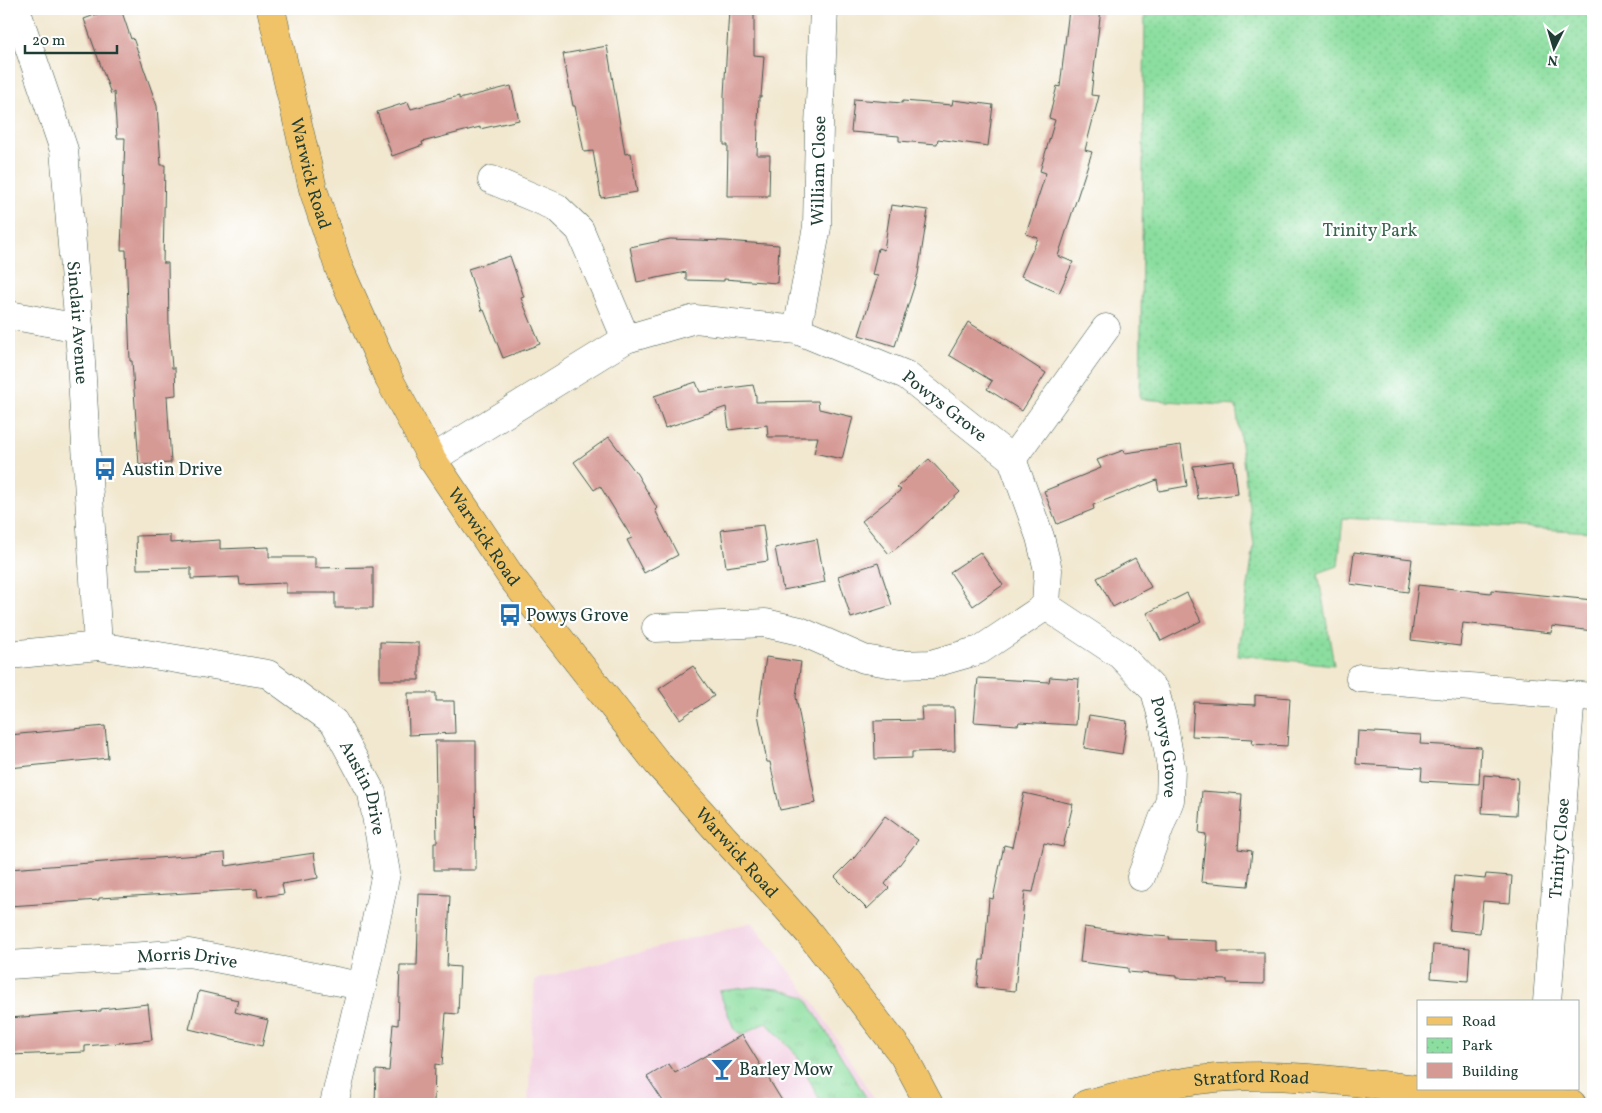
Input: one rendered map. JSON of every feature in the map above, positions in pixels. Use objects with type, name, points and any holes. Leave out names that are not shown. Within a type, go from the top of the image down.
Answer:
[{"type":"main road","name":"Warwick Road","points":[[271,9],[313,189],[339,268],[389,379],[432,459],[512,578],[658,764],[809,933],[887,1034],[903,1055],[929,1104]]},
{"type":"main road","name":"Stratford Road","points":[[1086,1104],[1131,1092],[1185,1081],[1232,1076],[1305,1078],[1417,1089]]},
{"type":"main road","name":"Stratford Road","points":[[1430,1090],[1572,1104]]},
{"type":"street","name":"Sinclair Avenue","points":[[16,9],[64,150],[79,328],[98,646]]},
{"type":"street","name":"William Close","points":[[797,330],[817,226],[824,9]]},
{"type":"street","points":[[492,180],[556,207],[580,230],[626,339]]},
{"type":"street","points":[[9,315],[79,328]]},
{"type":"street","name":"Powys Grove","points":[[432,459],[626,339],[695,319],[797,330],[906,376],[1012,459]]},
{"type":"street","points":[[656,628],[765,623],[800,630],[864,659],[900,665],[931,664],[980,650],[1046,606],[1048,570],[1040,537],[1012,459],[1106,328]]},
{"type":"street","name":"Powys Grove","points":[[1046,606],[1120,655],[1155,690],[1163,721],[1171,768],[1170,800],[1141,876]]},
{"type":"street","name":"Austin Drive","points":[[9,655],[98,646],[268,674],[334,722],[372,793],[386,873],[334,1104]]},
{"type":"street","name":"Trinity Close","points":[[1360,678],[1582,696],[1547,1000]]},
{"type":"street","name":"Morris Drive","points":[[9,965],[189,953],[362,986]]},
{"type":"shaded area","points":[[752,922],[815,1004],[877,1104],[528,1104],[535,980]]},
{"type":"green space","name":"Trinity Park","points":[[1145,9],[1593,9],[1593,532],[1343,518],[1338,566],[1318,573],[1334,665],[1238,655],[1254,545],[1236,406],[1140,399]]},
{"type":"green space","points":[[755,987],[779,989],[805,997],[869,1102],[858,1104],[817,1104],[820,1100],[796,1054],[766,1022],[742,1035],[734,1029],[719,991]]},
{"type":"building","points":[[111,9],[121,9],[157,106],[161,165],[165,165],[163,263],[168,263],[169,329],[172,368],[175,368],[176,395],[167,396],[171,463],[139,465],[132,361],[130,361],[126,250],[121,250],[125,138],[117,138],[114,92],[111,94],[84,19]]},
{"type":"building","points":[[729,9],[754,9],[754,55],[764,56],[761,97],[759,97],[757,155],[770,155],[769,196],[727,196],[728,145],[724,145],[724,95]]},
{"type":"building","points":[[1069,9],[1101,9],[1091,95],[1099,96],[1085,150],[1092,152],[1058,256],[1073,262],[1059,293],[1021,276],[1038,238],[1026,234],[1046,173],[1040,171],[1055,120],[1049,118],[1057,86],[1060,87]]},
{"type":"building","points":[[607,46],[625,154],[631,153],[637,192],[601,198],[593,151],[584,152],[563,54]]},
{"type":"building","points":[[511,86],[519,120],[480,129],[480,127],[422,142],[423,145],[392,156],[377,112],[408,102],[411,109],[459,96],[459,99]]},
{"type":"building","points":[[854,99],[952,105],[953,100],[993,105],[988,146],[938,139],[937,144],[899,141],[899,136],[851,132]]},
{"type":"building","points":[[891,205],[928,210],[918,274],[895,346],[859,335],[878,276],[872,275],[878,248],[884,250]]},
{"type":"building","points":[[670,239],[779,245],[777,283],[724,279],[724,281],[686,280],[686,272],[637,282],[630,247]]},
{"type":"building","points":[[510,256],[524,297],[521,298],[540,344],[503,358],[484,310],[482,311],[468,269]]},
{"type":"building","points":[[968,322],[1046,373],[1022,411],[987,389],[992,381],[949,355]]},
{"type":"building","points":[[696,382],[700,392],[753,385],[756,402],[818,401],[819,409],[853,417],[842,459],[814,453],[818,437],[768,437],[767,425],[729,430],[726,407],[665,428],[654,396]]},
{"type":"building","points":[[609,437],[637,474],[657,508],[655,510],[678,555],[644,573],[627,540],[632,538],[600,486],[594,490],[574,462]]},
{"type":"building","points":[[1181,445],[1187,486],[1159,491],[1157,480],[1093,505],[1094,509],[1057,524],[1044,491],[1101,468],[1097,460],[1124,450],[1125,453]]},
{"type":"building","points":[[929,459],[960,492],[917,532],[889,554],[862,521],[901,490],[897,487]]},
{"type":"building","points":[[1234,461],[1238,494],[1198,499],[1193,466]]},
{"type":"building","points":[[763,525],[768,561],[726,567],[721,530]]},
{"type":"building","points":[[170,535],[170,543],[220,540],[220,549],[269,547],[269,557],[315,557],[315,568],[373,567],[373,608],[335,608],[335,593],[286,593],[286,583],[240,585],[239,577],[191,579],[191,568],[137,569],[136,536]]},
{"type":"building","points":[[817,539],[825,582],[783,590],[775,548]]},
{"type":"building","points":[[980,552],[1003,585],[973,606],[950,572]]},
{"type":"building","points":[[1354,552],[1412,559],[1408,592],[1350,584]]},
{"type":"building","points":[[1135,558],[1151,587],[1113,607],[1097,578]]},
{"type":"building","points":[[878,563],[892,605],[851,618],[838,576]]},
{"type":"building","points":[[1418,585],[1491,593],[1491,590],[1593,600],[1593,631],[1552,626],[1551,633],[1463,623],[1460,646],[1411,640]]},
{"type":"building","points":[[1187,593],[1201,621],[1161,641],[1147,613]]},
{"type":"building","points":[[380,642],[419,643],[419,680],[380,680]]},
{"type":"building","points":[[766,657],[801,662],[796,697],[816,803],[780,810],[770,762],[767,762],[758,714]]},
{"type":"building","points":[[693,666],[714,696],[680,719],[659,689]]},
{"type":"building","points":[[1050,677],[1079,679],[1076,725],[1019,722],[1018,725],[974,722],[978,678],[1049,682]]},
{"type":"building","points":[[408,693],[436,693],[436,701],[454,701],[455,733],[409,735]]},
{"type":"building","points":[[1255,695],[1290,698],[1287,746],[1252,744],[1253,739],[1192,736],[1194,702],[1255,705]]},
{"type":"building","points":[[921,707],[954,707],[955,751],[912,752],[912,758],[875,759],[874,721],[922,720]]},
{"type":"building","points":[[1089,715],[1127,721],[1122,754],[1084,748]]},
{"type":"building","points":[[105,726],[108,758],[9,768],[9,735]]},
{"type":"building","points":[[1358,731],[1421,735],[1420,744],[1481,747],[1479,784],[1421,781],[1422,768],[1356,764]]},
{"type":"building","points":[[435,741],[476,741],[476,870],[434,870],[434,842],[437,842]]},
{"type":"building","points":[[1484,775],[1518,778],[1516,815],[1482,813]]},
{"type":"building","points":[[1202,791],[1242,794],[1238,849],[1252,851],[1248,886],[1201,882],[1206,834],[1199,833]]},
{"type":"building","points":[[1024,793],[1073,804],[1063,847],[1044,843],[1033,892],[1025,891],[1015,991],[977,987],[980,960],[984,960],[989,898],[993,899],[1004,845],[1012,847]]},
{"type":"building","points":[[885,816],[918,840],[885,884],[889,888],[867,909],[835,877],[855,857]]},
{"type":"building","points":[[225,853],[226,866],[314,853],[318,878],[282,884],[284,894],[258,897],[257,889],[99,898],[99,900],[9,906],[9,869]]},
{"type":"building","points":[[1486,874],[1512,876],[1510,903],[1483,901],[1480,933],[1449,930],[1454,876],[1485,879]]},
{"type":"building","points":[[419,894],[450,895],[447,966],[460,967],[458,1014],[446,1013],[442,1065],[435,1064],[434,1104],[375,1104],[376,1070],[389,1071],[393,1024],[398,1025],[400,965],[417,965]]},
{"type":"building","points":[[1084,927],[1170,937],[1169,939],[1218,941],[1218,952],[1264,952],[1264,984],[1227,983],[1227,980],[1176,978],[1176,976],[1128,972],[1128,968],[1080,962]]},
{"type":"building","points":[[1433,945],[1470,948],[1468,981],[1431,978]]},
{"type":"building","points":[[199,991],[238,1000],[235,1012],[268,1020],[262,1046],[189,1029]]},
{"type":"building","points":[[148,1004],[152,1040],[85,1046],[85,1052],[9,1055],[9,1018],[101,1011],[101,1009]]},
{"type":"building","name":"Barley Mow","points":[[742,1035],[784,1104],[665,1104],[647,1077],[669,1064],[675,1073]]},
{"type":"place","name":"Austin Drive","points":[[105,469]]},
{"type":"place","name":"Powys Grove","points":[[510,615]]},
{"type":"place","name":"Barley Mow","points":[[722,1069]]}]
